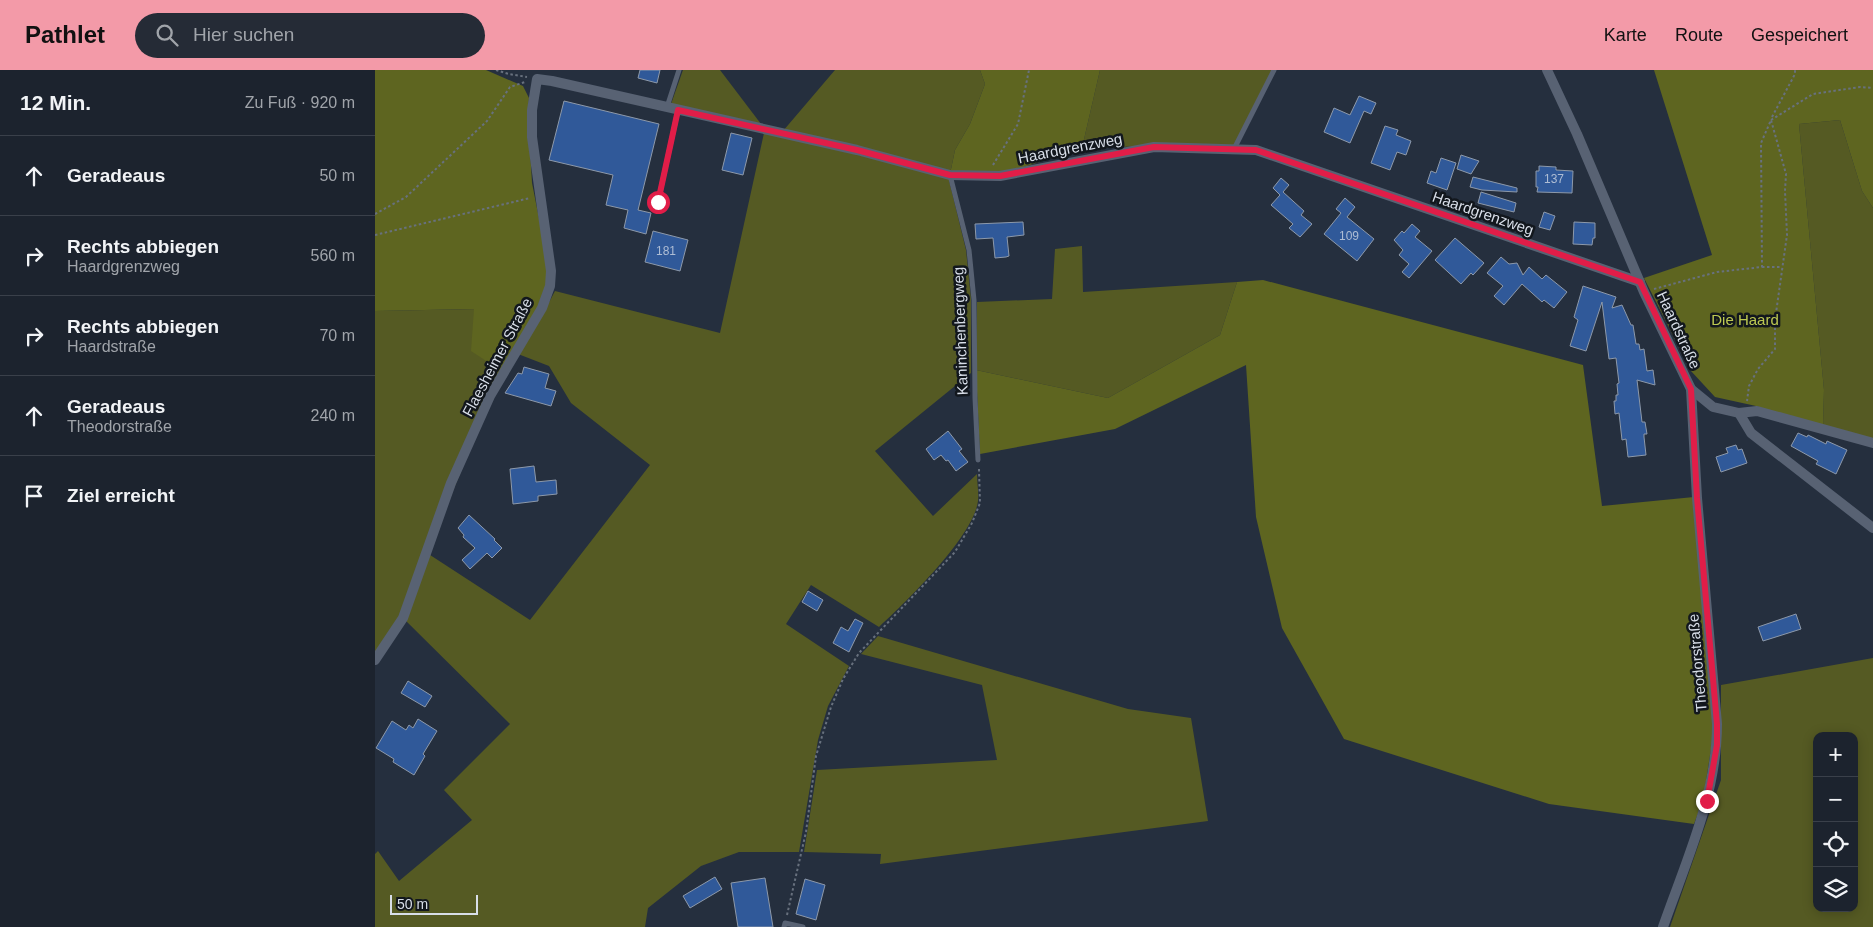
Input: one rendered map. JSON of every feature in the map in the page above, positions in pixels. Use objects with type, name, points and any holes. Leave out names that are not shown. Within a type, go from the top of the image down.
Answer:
[{"type":"street","name":"Haardstraße","points":[[1547,70],[1577,134],[1644,292],[1691,389],[1713,407],[1739,413]]},
{"type":"street","name":"Haardgrenzweg","points":[[537,79],[552,80],[857,150],[950,175],[1000,176],[1154,147],[1256,150],[1640,282]]},
{"type":"street","name":"Flaesheimer Straße","points":[[375,660],[403,618],[451,483],[490,396],[542,308],[550,286],[551,271],[532,137],[532,110],[537,79]]},
{"type":"street","name":"Theodorstraße","points":[[1663,927],[1707,801],[1717,745],[1717,724],[1697,498],[1691,389]]},
{"type":"street","points":[[1873,443],[1757,411],[1739,413],[1751,432],[1873,528]]},
{"type":"lane","points":[[667,107],[679,70]]},
{"type":"lane","points":[[1234,150],[1274,70]]},
{"type":"lane","points":[[658,202],[678,110]]},
{"type":"lane","name":"Kaninchenbergweg","points":[[950,175],[969,250],[973,300],[975,398],[979,460]]},
{"type":"lane","points":[[785,925],[803,927]]},
{"type":"path","points":[[496,70],[537,79]]},
{"type":"path","points":[[987,176],[1018,124],[1029,70]]},
{"type":"path","points":[[1761,267],[1761,143],[1795,74],[1795,70]]},
{"type":"path","points":[[375,214],[406,197],[487,121],[510,87],[537,79]]},
{"type":"path","points":[[1771,120],[1813,94],[1860,87],[1873,88]]},
{"type":"path","points":[[1739,413],[1747,400],[1749,386],[1757,369],[1775,349],[1775,320],[1787,235],[1786,174],[1771,120]]},
{"type":"path","points":[[375,235],[539,196]]},
{"type":"path","points":[[1644,292],[1717,272],[1761,267],[1782,267]]},
{"type":"path","points":[[785,925],[806,832],[817,756],[831,707],[843,679],[859,653],[955,552],[980,503],[979,460]]},
{"type":"green space","points":[[375,70],[486,70],[523,86],[529,98],[528,114],[532,183],[550,274],[540,309],[503,372],[471,351],[474,309],[375,311]]},
{"type":"green space","points":[[683,70],[720,70],[761,124],[671,104]]},
{"type":"green space","points":[[835,70],[980,70],[985,84],[970,124],[955,150],[950,174],[783,131]]},
{"type":"green space","points":[[980,70],[1100,70],[1082,148],[999,175],[950,174],[955,150],[970,124],[985,84]]},
{"type":"green space","points":[[1100,70],[1272,70],[1234,146],[1082,148]]},
{"type":"green space","name":"Die Haard","points":[[1654,70],[1873,70],[1873,208],[1862,191],[1840,120],[1799,124],[1824,390],[1823,425],[1788,417],[1756,406],[1715,397],[1691,371],[1644,278],[1712,255]]},
{"type":"green space","points":[[1840,120],[1862,191],[1873,208],[1873,439],[1823,425],[1824,390],[1799,124]]},
{"type":"green space","points":[[764,133],[948,176],[966,250],[971,299],[971,373],[875,451],[933,516],[977,474],[978,501],[974,515],[965,532],[937,568],[879,627],[811,585],[786,624],[849,666],[828,706],[818,740],[799,852],[739,852],[701,866],[648,908],[645,927],[375,927],[375,854],[378,851],[399,881],[472,820],[444,790],[510,724],[404,619],[427,553],[530,620],[650,465],[571,403],[549,366],[518,354],[555,291],[720,333]]},
{"type":"green space","points":[[1082,246],[1083,292],[1237,282],[1220,335],[1108,398],[976,370],[977,302],[1052,299],[1055,249]]},
{"type":"green space","points":[[1263,280],[1583,365],[1602,506],[1694,497],[1715,724],[1703,800],[1694,824],[1549,804],[1344,739],[1282,628],[1256,517],[1246,365],[1115,429],[980,454],[976,370],[1108,398],[1220,335],[1237,282]]},
{"type":"green space","points":[[475,309],[503,372],[400,616],[375,656],[375,311]]},
{"type":"green space","points":[[878,636],[1128,709],[1191,718],[1208,821],[880,864],[881,854],[804,852],[817,770],[997,760],[982,685],[861,654]]},
{"type":"green space","points":[[1873,658],[1873,927],[1670,927],[1721,780],[1721,685]]},
{"type":"building","points":[[640,70],[660,70],[657,83],[638,78]]},
{"type":"building","points":[[1359,96],[1376,103],[1371,114],[1364,111],[1350,143],[1324,132],[1334,108],[1350,115]]},
{"type":"building","points":[[564,101],[659,124],[638,210],[651,213],[646,234],[624,228],[628,210],[606,205],[613,175],[549,160]]},
{"type":"building","points":[[1385,126],[1398,130],[1396,135],[1411,141],[1406,155],[1397,152],[1390,170],[1371,163]]},
{"type":"building","points":[[731,133],[752,138],[743,175],[722,170]]},
{"type":"building","points":[[1461,155],[1479,161],[1471,174],[1457,169]]},
{"type":"building","points":[[1441,158],[1456,163],[1447,190],[1427,183],[1431,171],[1436,173]]},
{"type":"building","points":[[1539,166],[1573,171],[1572,193],[1537,192],[1536,171],[1539,171]]},
{"type":"building","points":[[1473,177],[1517,188],[1517,192],[1482,190],[1470,187]]},
{"type":"building","points":[[1281,178],[1289,185],[1283,192],[1304,211],[1301,215],[1312,224],[1300,237],[1289,228],[1293,224],[1271,205],[1280,195],[1273,188]]},
{"type":"building","points":[[1481,192],[1516,203],[1514,212],[1478,203]]},
{"type":"building","points":[[1345,198],[1355,207],[1347,217],[1374,239],[1357,261],[1324,234],[1341,213],[1336,209]]},
{"type":"building","points":[[1544,212],[1555,216],[1550,230],[1539,227]]},
{"type":"building","points":[[1023,222],[1024,235],[1007,237],[1009,256],[995,258],[993,238],[976,239],[975,224]]},
{"type":"building","points":[[1574,222],[1595,223],[1595,238],[1593,238],[1592,245],[1573,244]]},
{"type":"building","points":[[1412,224],[1420,231],[1415,237],[1432,251],[1409,278],[1402,272],[1409,264],[1399,255],[1403,250],[1394,240]]},
{"type":"building","points":[[653,231],[688,240],[680,271],[645,262]]},
{"type":"building","points":[[1455,238],[1484,263],[1461,284],[1435,260]]},
{"type":"building","points":[[1501,257],[1509,264],[1517,263],[1523,275],[1529,267],[1542,279],[1546,275],[1567,292],[1554,308],[1544,300],[1542,302],[1522,284],[1504,305],[1494,296],[1503,286],[1487,273]]},
{"type":"building","points":[[1583,286],[1616,297],[1612,308],[1622,305],[1631,325],[1633,325],[1636,344],[1639,344],[1640,350],[1644,349],[1647,371],[1653,370],[1655,385],[1637,380],[1642,422],[1645,422],[1647,434],[1644,434],[1646,455],[1628,457],[1626,439],[1622,440],[1619,413],[1615,414],[1614,401],[1616,401],[1616,395],[1618,395],[1617,384],[1619,383],[1616,358],[1609,359],[1602,302],[1586,351],[1570,346],[1578,320],[1574,317]]},
{"type":"building","points":[[524,367],[549,374],[545,388],[556,391],[551,406],[505,393],[518,373],[522,374]]},
{"type":"building","points":[[948,431],[962,449],[959,451],[968,462],[956,471],[948,460],[946,461],[941,455],[934,460],[926,449]]},
{"type":"building","points":[[1798,433],[1807,437],[1808,435],[1826,444],[1827,441],[1847,450],[1836,474],[1816,464],[1818,461],[1791,446]]},
{"type":"building","points":[[1736,445],[1738,450],[1742,449],[1747,463],[1721,472],[1716,457],[1728,453],[1726,448]]},
{"type":"building","points":[[534,466],[536,482],[556,480],[557,494],[538,496],[538,501],[513,504],[510,469]]},
{"type":"building","points":[[469,515],[502,548],[492,558],[487,553],[470,569],[462,560],[475,548],[463,537],[464,535],[458,528]]},
{"type":"building","points":[[808,591],[823,600],[817,611],[802,602]]},
{"type":"building","points":[[1796,614],[1801,629],[1763,641],[1758,627]]},
{"type":"building","points":[[855,619],[863,623],[849,652],[833,643],[841,627],[848,631]]},
{"type":"building","points":[[408,681],[432,696],[425,707],[401,693]]},
{"type":"building","points":[[418,719],[437,731],[423,754],[425,756],[414,775],[393,762],[394,759],[376,748],[392,721],[406,730],[409,725],[413,728]]},
{"type":"building","points":[[715,877],[722,889],[690,908],[683,896]]},
{"type":"building","points":[[765,878],[773,927],[738,927],[731,883]]},
{"type":"building","points":[[805,879],[825,885],[816,920],[796,914]]},
{"type":"route","points":[[658,202],[678,110],[857,150],[950,175],[1000,176],[1154,147],[1256,150],[1640,282],[1691,389],[1697,498],[1717,724],[1717,745],[1707,801]]}]
